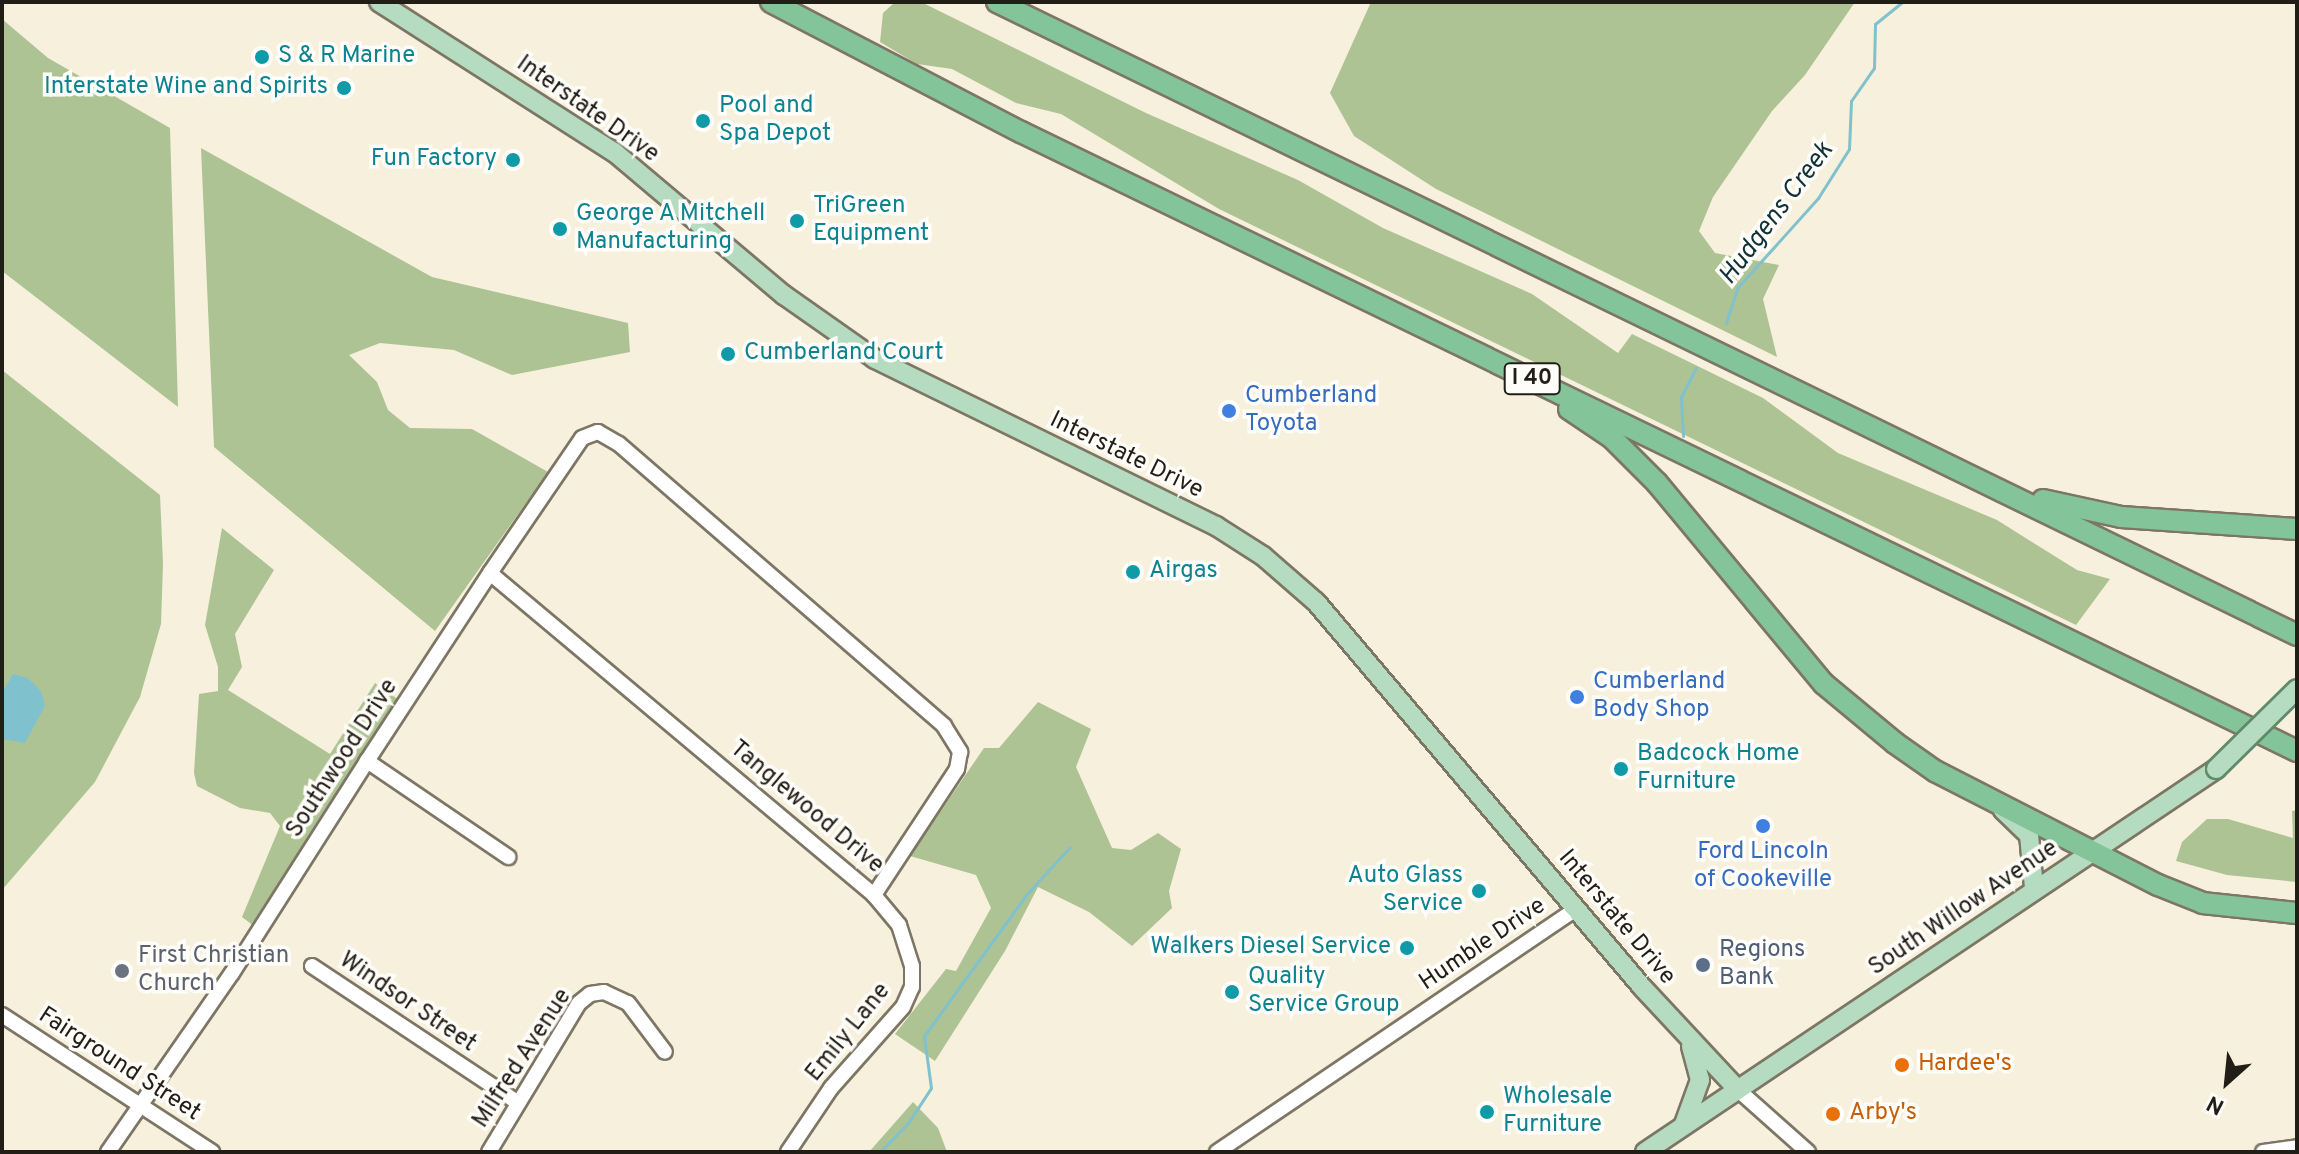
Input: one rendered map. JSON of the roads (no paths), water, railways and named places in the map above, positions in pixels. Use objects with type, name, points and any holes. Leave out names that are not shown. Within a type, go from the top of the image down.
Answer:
[{"type":"highway","name":"I 40","points":[[771,2],[1021,132],[2297,751]]},
{"type":"highway","points":[[997,2],[2297,635]]},
{"type":"highway","points":[[1516,371],[1612,438],[1657,483],[1824,684],[1935,771],[2089,853],[2203,903],[2297,913]]},
{"type":"highway","points":[[1959,470],[2064,507],[2121,517],[2297,529]]},
{"type":"main road","name":"Interstate Drive","points":[[379,2],[614,152],[784,295],[875,359],[1216,526],[1263,556],[1316,602],[1576,909],[1737,1089]]},
{"type":"main road","name":"South Willow Avenue","points":[[1645,1152],[2034,888],[2216,769],[2297,689]]},
{"type":"main road","points":[[1992,800],[2029,835],[2034,888]]},
{"type":"main road","points":[[1684,1125],[1700,1080],[1685,1033]]},
{"type":"street","name":"Tanglewood Drive","points":[[490,573],[874,895],[957,769],[960,752],[953,737],[619,444],[598,432],[582,438]]},
{"type":"street","name":"Southwood Drive","points":[[108,1152],[143,1106],[490,573],[582,438]]},
{"type":"street","points":[[367,761],[508,857]]},
{"type":"street","name":"Emily Lane","points":[[788,1152],[831,1088],[903,1007],[912,987],[912,966],[899,925],[874,895]]},
{"type":"street","name":"Humble Drive","points":[[1217,1152],[1576,909]]},
{"type":"street","name":"Windsor Street","points":[[312,966],[518,1103]]},
{"type":"street","name":"Milfred Avenue","points":[[489,1152],[590,994],[604,992],[628,1003],[665,1052]]},
{"type":"street","name":"Fairground Street","points":[[2,1015],[212,1152]]},
{"type":"street","points":[[1737,1089],[1808,1152]]},
{"type":"street","points":[[2263,1152],[2297,1147]]},
{"type":"water","points":[[13,674],[28,678],[41,691],[45,706],[25,743],[2,739],[2,693]]},
{"type":"waterway","name":"Hudgens Creek","points":[[1726,323],[1738,287],[1818,198],[1849,149],[1851,101],[1874,68],[1875,24],[1902,2]]},
{"type":"waterway","points":[[1683,436],[1681,397],[1696,368]]},
{"type":"waterway","points":[[880,1152],[908,1123],[931,1088],[924,1036],[1026,895],[1070,847]]},
{"type":"place","name":"S & R Marine","points":[[262,57]]},
{"type":"place","name":"Interstate Wine and Spirits","points":[[344,88]]},
{"type":"place","name":"Pool and Spa Depot","points":[[703,121]]},
{"type":"place","name":"Fun Factory","points":[[513,160]]},
{"type":"place","name":"TriGreen Equipment","points":[[797,221]]},
{"type":"place","name":"George A Mitchell Manufacturing","points":[[560,229]]},
{"type":"place","name":"Cumberland Court","points":[[728,354]]},
{"type":"place","name":"Cumberland Toyota","points":[[1229,411]]},
{"type":"place","name":"Airgas","points":[[1133,572]]},
{"type":"place","name":"Cumberland Body Shop","points":[[1577,697]]},
{"type":"place","name":"Badcock Home Furniture","points":[[1621,769]]},
{"type":"place","name":"Ford Lincoln of Cookeville","points":[[1763,826]]},
{"type":"place","name":"Auto Glass Service","points":[[1479,891]]},
{"type":"place","name":"Walkers Diesel Service","points":[[1407,948]]},
{"type":"place","name":"Regions Bank","points":[[1703,965]]},
{"type":"place","name":"First Christian Church","points":[[122,971]]},
{"type":"place","name":"Quality Service Group","points":[[1232,992]]},
{"type":"place","name":"Hardee's","points":[[1902,1065]]},
{"type":"place","name":"Wholesale Furniture","points":[[1487,1112]]},
{"type":"place","name":"Arby's","points":[[1833,1114]]}]
